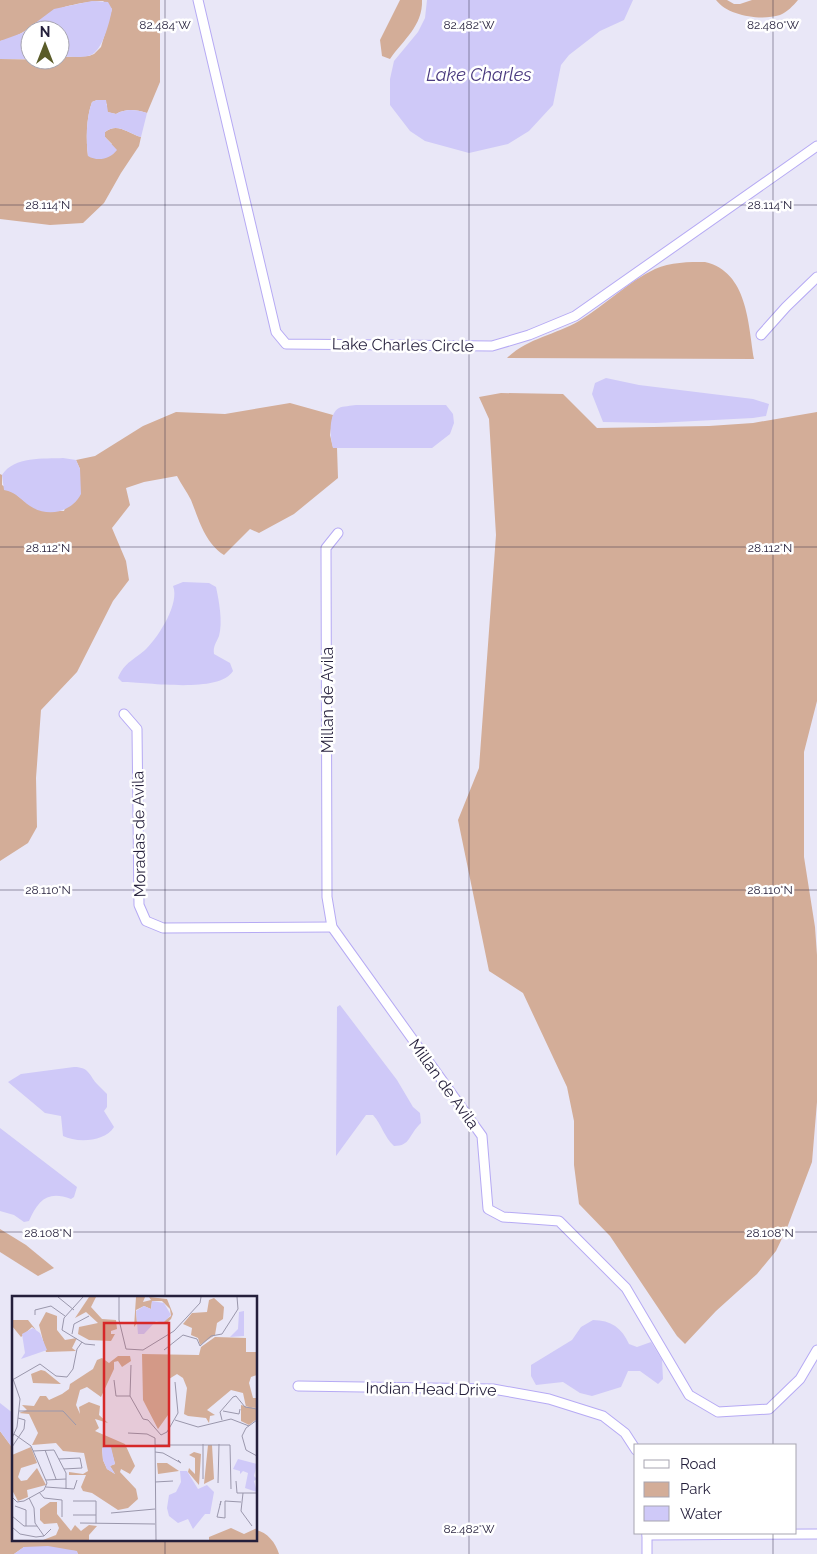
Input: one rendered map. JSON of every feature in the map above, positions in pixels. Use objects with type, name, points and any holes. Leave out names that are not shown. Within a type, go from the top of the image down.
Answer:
[{"type":"street","name":"Lake Charles Circle","points":[[198,0],[276,332],[286,344],[492,346],[529,335],[575,316],[817,146]]},
{"type":"street","points":[[761,335],[817,277]]},
{"type":"street","name":"Millan de Avila","points":[[338,533],[326,548],[327,898],[332,927],[482,1136],[488,1208],[503,1218],[559,1221],[626,1288],[689,1395],[718,1412],[769,1409],[800,1379],[817,1350]]},
{"type":"street","name":"Moradas de Avila","points":[[124,714],[138,729],[139,905],[146,921],[163,928],[332,927]]},
{"type":"street","name":"Indian Head Drive","points":[[298,1386],[493,1389],[539,1397],[603,1416],[625,1433],[634,1447]]},
{"type":"street","points":[[647,1554],[647,1534],[817,1534]]},
{"type":"green space","points":[[0,0],[160,0],[160,82],[147,113],[132,110],[116,114],[107,112],[107,104],[97,100],[92,102],[87,129],[88,156],[112,144],[105,137],[105,132],[109,129],[123,129],[141,137],[139,146],[104,203],[83,223],[50,225],[0,219],[0,59],[20,59],[20,70],[70,70],[70,57],[89,56],[101,47],[112,9],[103,1],[90,2],[52,12],[40,20],[20,20],[20,33],[0,41]]},
{"type":"green space","points":[[400,0],[422,0],[421,9],[416,25],[390,59],[382,56],[380,40]]},
{"type":"green space","points":[[716,0],[727,0],[734,4],[740,4],[752,0],[798,0],[783,14],[772,17],[755,17],[745,16],[728,10]]},
{"type":"green space","points":[[686,262],[705,262],[719,268],[730,276],[738,288],[747,316],[754,359],[507,358],[533,341],[579,321],[635,280],[655,269]]},
{"type":"green space","points":[[501,393],[563,394],[597,428],[709,426],[753,423],[817,412],[817,701],[804,752],[804,857],[815,927],[817,955],[817,1102],[812,1162],[787,1228],[776,1251],[757,1274],[716,1311],[685,1344],[677,1336],[610,1236],[579,1204],[574,1165],[574,1121],[567,1087],[523,993],[489,971],[458,820],[479,768],[496,535],[489,419],[479,397]]},
{"type":"green space","points":[[290,403],[333,415],[330,435],[333,447],[337,448],[338,478],[294,514],[259,533],[250,529],[224,555],[207,538],[191,500],[177,476],[144,482],[126,488],[130,505],[112,528],[126,561],[129,580],[113,601],[77,672],[41,710],[36,778],[37,827],[28,843],[0,861],[0,474],[2,475],[2,485],[35,508],[64,511],[80,469],[76,460],[95,456],[143,426],[176,412],[225,414]]},
{"type":"green space","points":[[0,1229],[26,1245],[54,1268],[38,1276],[0,1252]]},
{"type":"green space","points":[[0,1431],[12,1447],[12,1542],[258,1542],[258,1530],[270,1539],[276,1546],[279,1554],[78,1554],[76,1551],[24,1547],[14,1554],[0,1554]]},
{"type":"water","name":"Lake Charles","points":[[427,0],[633,0],[624,20],[600,31],[569,55],[561,65],[553,105],[529,131],[508,144],[469,153],[425,141],[410,131],[390,105],[390,79],[394,61],[418,32],[425,18]]},
{"type":"water","points":[[92,1],[108,2],[112,9],[109,21],[101,43],[93,54],[85,57],[70,57],[70,20],[39,20],[54,9]]},
{"type":"water","points":[[20,34],[20,59],[0,59],[0,41]]},
{"type":"water","points":[[106,100],[108,112],[116,114],[132,110],[147,113],[141,137],[118,128],[109,129],[105,132],[105,137],[117,150],[111,156],[104,159],[88,156],[87,143],[90,108],[92,102]]},
{"type":"water","points":[[606,378],[639,385],[753,399],[769,404],[766,416],[753,418],[656,423],[603,422],[592,394],[595,383]]},
{"type":"water","points":[[446,405],[453,414],[454,423],[450,434],[432,448],[333,448],[331,420],[335,411],[345,406]]},
{"type":"water","points":[[63,458],[76,460],[80,469],[81,494],[66,509],[52,512],[37,510],[15,494],[4,490],[2,475],[14,464],[30,460]]},
{"type":"water","points":[[183,582],[209,583],[216,587],[221,624],[219,636],[214,647],[214,654],[230,663],[233,671],[225,678],[198,685],[122,682],[118,678],[121,672],[152,643],[167,619],[174,601],[173,586]]},
{"type":"water","points":[[340,1005],[397,1080],[413,1107],[420,1113],[421,1123],[407,1142],[400,1146],[394,1146],[373,1115],[366,1115],[336,1156],[337,1007]]},
{"type":"water","points":[[74,1067],[86,1070],[107,1094],[107,1107],[104,1111],[114,1127],[104,1136],[90,1140],[76,1140],[63,1136],[61,1116],[45,1113],[8,1082],[21,1074]]},
{"type":"water","points":[[0,1128],[77,1187],[74,1197],[71,1199],[63,1196],[50,1196],[40,1202],[29,1221],[24,1222],[14,1215],[0,1211]]},
{"type":"water","points":[[593,1320],[610,1323],[615,1326],[629,1344],[637,1347],[651,1342],[662,1360],[663,1379],[658,1384],[640,1371],[628,1371],[621,1387],[592,1396],[580,1393],[563,1382],[536,1385],[531,1376],[531,1365],[572,1340],[581,1327]]},
{"type":"water","points":[[0,1403],[12,1412],[12,1447],[0,1431]]},
{"type":"water","points":[[48,1546],[77,1551],[78,1554],[14,1554],[24,1547]]}]
